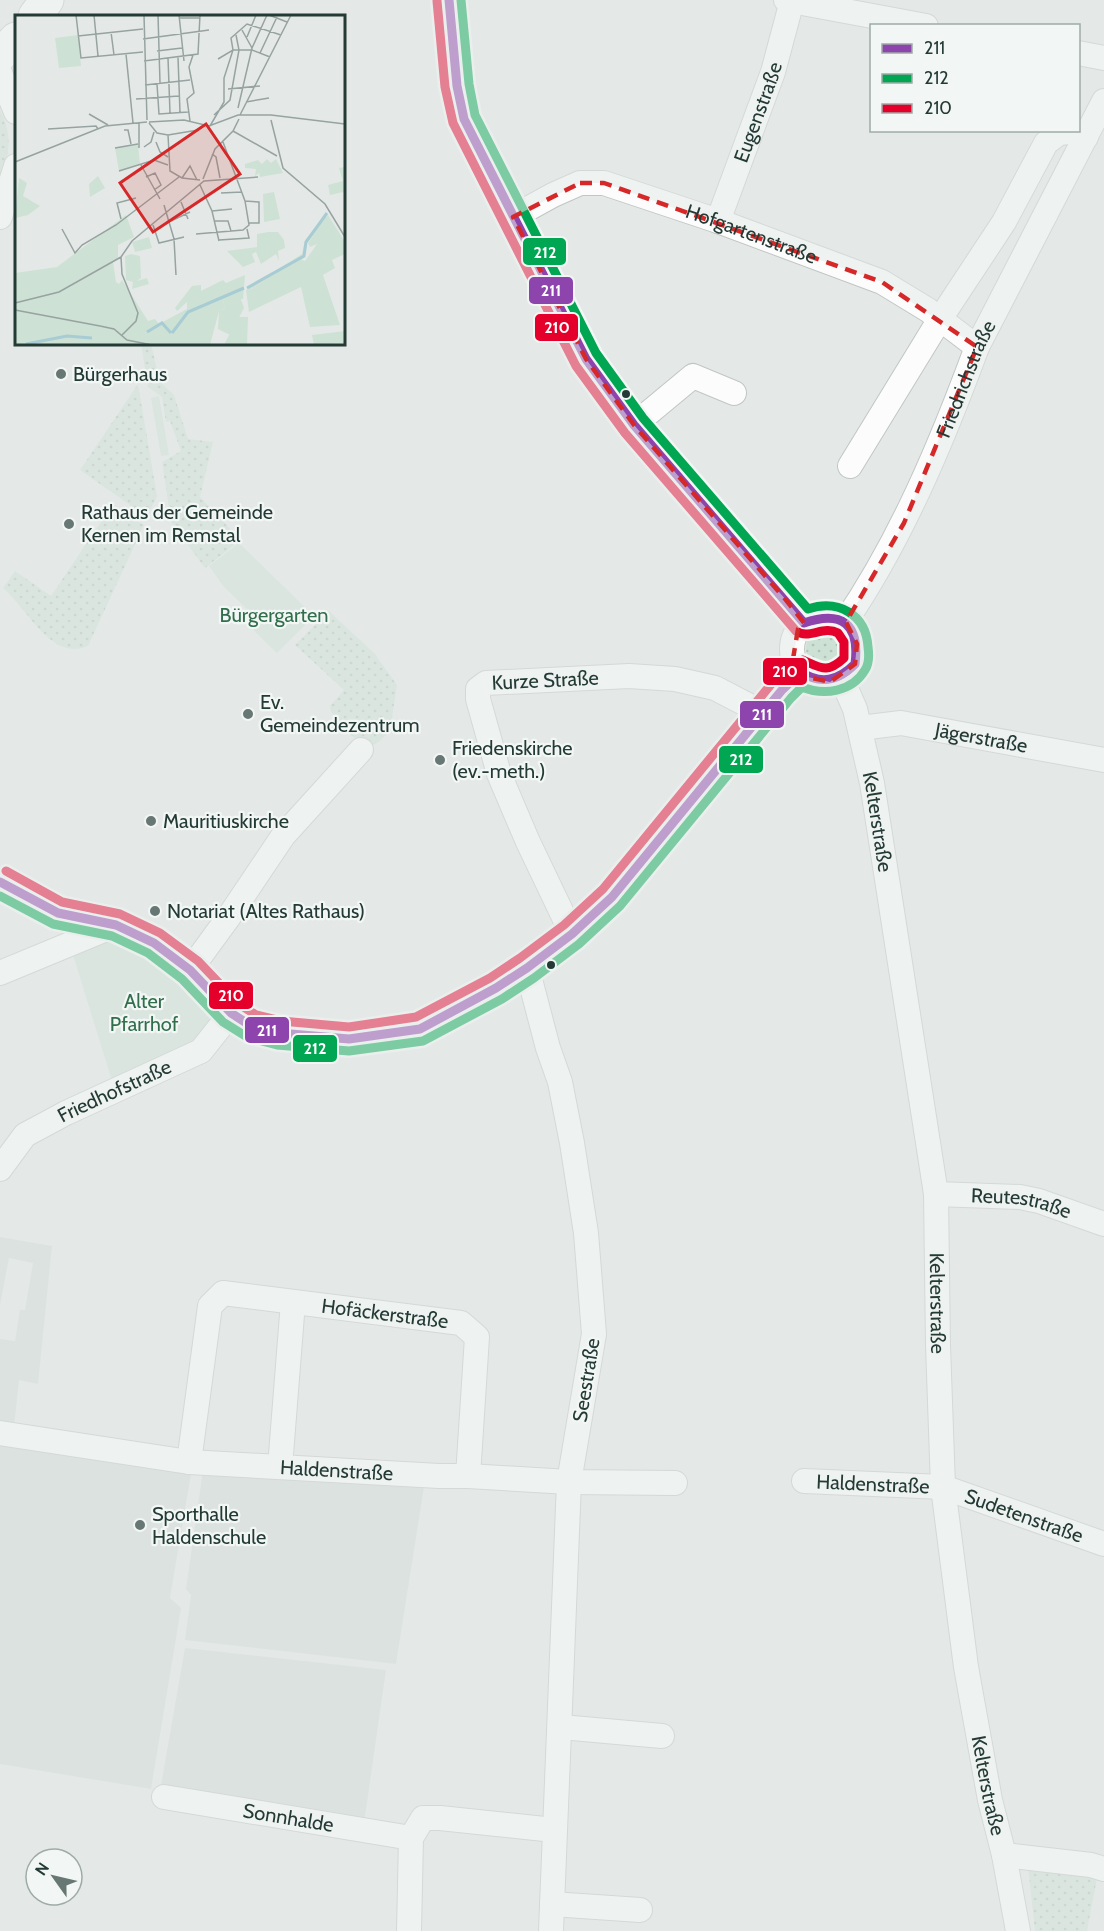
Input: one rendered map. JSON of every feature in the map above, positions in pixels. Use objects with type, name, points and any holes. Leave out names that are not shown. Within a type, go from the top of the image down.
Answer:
[{"type":"main road","points":[[37,15],[47,0]]},
{"type":"main road","points":[[0,56],[15,40]]},
{"type":"street","points":[[449,0],[457,86],[464,119],[586,359],[634,425],[804,623]]},
{"type":"street","points":[[789,1],[915,24]]},
{"type":"street","name":"Eugenstraße","points":[[718,221],[773,72],[789,1]]},
{"type":"street","points":[[1080,53],[1104,58]]},
{"type":"street","points":[[0,73],[15,110]]},
{"type":"street","name":"Friedrichstraße","points":[[845,622],[904,523],[962,388],[977,347],[1104,101]]},
{"type":"street","points":[[850,466],[940,319],[1004,222],[1046,143],[1059,133],[1070,132],[1086,137]]},
{"type":"street","points":[[0,217],[15,169]]},
{"type":"street","name":"Hofgartenstraße","points":[[513,217],[580,183],[604,183],[718,221],[882,282],[940,319],[977,347]]},
{"type":"street","points":[[634,425],[693,376],[734,393]]},
{"type":"street","points":[[819,616],[834,617],[845,622],[854,634],[857,644],[855,664],[841,677],[830,682],[818,681],[801,672],[793,659],[792,644],[798,629],[804,623],[819,616]]},
{"type":"street","points":[[0,882],[58,913],[116,925],[154,943],[190,970],[231,1013],[251,1026],[279,1034],[349,1039],[420,1029],[496,988],[527,968],[572,934],[612,897],[763,713],[801,672]]},
{"type":"street","name":"Kurze Straße","points":[[572,934],[528,842],[499,774],[478,699],[478,689],[486,683],[629,676],[675,679],[715,688],[763,713]]},
{"type":"street","name":"Kelterstraße","points":[[841,677],[855,709],[872,783],[936,1194],[943,1487],[966,1667],[990,1800],[1004,1855],[1018,1931]]},
{"type":"street","name":"Jägerstraße","points":[[860,728],[901,723],[1104,760]]},
{"type":"street","points":[[190,970],[283,836],[361,750]]},
{"type":"street","points":[[0,973],[116,925]]},
{"type":"street","name":"Seestraße","points":[[527,968],[548,1048],[560,1082],[573,1143],[586,1233],[594,1334],[569,1482],[561,1727],[554,1830],[551,1931]]},
{"type":"street","name":"Friedhofstraße","points":[[0,1169],[25,1135],[66,1113],[201,1051],[231,1013]]},
{"type":"street","name":"Reutestraße","points":[[936,1194],[1020,1197],[1039,1201],[1104,1224]]},
{"type":"street","name":"Hofäckerstraße","points":[[189,1462],[210,1306],[223,1293],[461,1323],[477,1337],[468,1476]]},
{"type":"street","name":"Hofäckerstraße","points":[[280,1467],[293,1302]]},
{"type":"street","name":"Haldenstraße","points":[[0,1433],[189,1462],[569,1482],[675,1483]]},
{"type":"street","name":"Haldenstraße","points":[[804,1482],[943,1487]]},
{"type":"street","name":"Sudetenstraße","points":[[943,1487],[1104,1544]]},
{"type":"street","points":[[561,1727],[662,1736]]},
{"type":"street","name":"Sonnhalde","points":[[164,1797],[411,1838]]},
{"type":"street","points":[[409,1931],[411,1838],[423,1818],[554,1830]]},
{"type":"street","points":[[1004,1855],[1091,1865],[1104,1869]]},
{"type":"street","points":[[552,1904],[640,1910]]},
{"type":"highlighted area","points":[[580,183],[604,183],[882,282],[977,347],[904,523],[846,622],[857,644],[855,664],[830,682],[808,677],[793,659],[798,629],[804,623],[786,600],[634,425],[586,359],[513,217]]},
{"type":"shaded area","points":[[0,1237],[52,1246],[38,1384],[19,1380],[14,1427],[0,1424],[0,1339],[15,1341],[20,1310],[25,1310],[33,1263],[9,1258],[0,1305]]},
{"type":"shaded area","points":[[0,1443],[192,1468],[170,1598],[181,1608],[151,1789],[0,1764]]},
{"type":"shaded area","points":[[203,1470],[243,1475],[424,1487],[396,1664],[185,1640],[191,1595],[186,1589]]},
{"type":"shaded area","points":[[185,1648],[386,1670],[364,1823],[160,1791]]},
{"type":"green space","points":[[0,110],[7,128],[9,144],[0,178]]},
{"type":"green space","points":[[141,345],[151,345],[160,382],[174,395],[188,439],[213,442],[200,497],[241,540],[205,568],[171,522],[162,462],[181,451],[170,421],[166,422],[162,397],[148,387]]},
{"type":"green space","points":[[138,384],[157,496],[147,517],[80,470]]},
{"type":"green space","points":[[159,396],[169,455],[161,456],[151,398]]},
{"type":"green space","points":[[113,504],[144,525],[88,646],[75,649],[63,647],[41,631],[3,588],[15,571],[51,596]]},
{"type":"green space","name":"Bürgergarten","points":[[239,543],[314,616],[277,653],[242,619],[248,610],[224,587],[209,566]]},
{"type":"green space","points":[[329,611],[375,654],[397,685],[390,731],[379,742],[371,746],[366,746],[355,739],[331,712],[330,706],[344,690],[295,645]]},
{"type":"green space","points":[[825,629],[832,630],[838,635],[843,641],[843,655],[838,661],[832,666],[825,667],[818,666],[812,661],[807,655],[806,648],[807,641],[812,635],[818,630]]},
{"type":"green space","name":"Alter Pfarrhof","points":[[115,935],[159,961],[185,982],[206,1008],[213,1023],[196,1045],[112,1081],[73,955]]},
{"type":"green space","points":[[1028,1867],[1097,1878],[1087,1931],[1035,1931]]},
{"type":"transit line","name":"211","points":[[0,882],[58,913],[116,925],[154,943],[190,970],[231,1013],[251,1026],[279,1033],[349,1039],[420,1029],[496,988],[527,968],[572,934],[612,897],[782,690],[801,672],[815,679],[829,679],[849,670],[855,664],[854,639],[846,624],[829,618],[804,623],[634,425],[586,359],[464,119],[457,86],[449,0]]},
{"type":"transit line","name":"212","points":[[0,896],[53,924],[112,936],[148,953],[182,979],[223,1022],[247,1037],[277,1045],[349,1051],[423,1041],[502,999],[534,978],[579,944],[620,906],[802,687],[819,691],[837,690],[853,683],[866,668],[869,656],[866,635],[856,618],[840,608],[830,606],[808,609],[643,418],[596,353],[475,115],[469,84],[461,0]]},
{"type":"transit line","name":"210","points":[[6,871],[62,902],[120,914],[160,933],[198,961],[239,1004],[256,1015],[281,1021],[349,1027],[416,1017],[490,978],[520,958],[564,925],[603,889],[773,682],[794,663],[803,660],[828,668],[844,658],[844,642],[838,633],[827,631],[806,634],[796,631],[625,433],[576,366],[453,123],[445,87],[437,1]]},
{"type":"place","name":"Bürgerhaus","points":[[61,374]]},
{"type":"place","name":"Rathaus der Gemeinde Kernen im Remstal","points":[[69,524]]},
{"type":"place","name":"Ev. Gemeindezentrum","points":[[248,714]]},
{"type":"place","name":"Friedenskirche (ev.-meth.)","points":[[440,760]]},
{"type":"place","name":"Mauritiuskirche","points":[[151,821]]},
{"type":"place","name":"Notariat (Altes Rathaus)","points":[[155,911]]},
{"type":"place","name":"Sporthalle Haldenschule","points":[[140,1525]]}]
